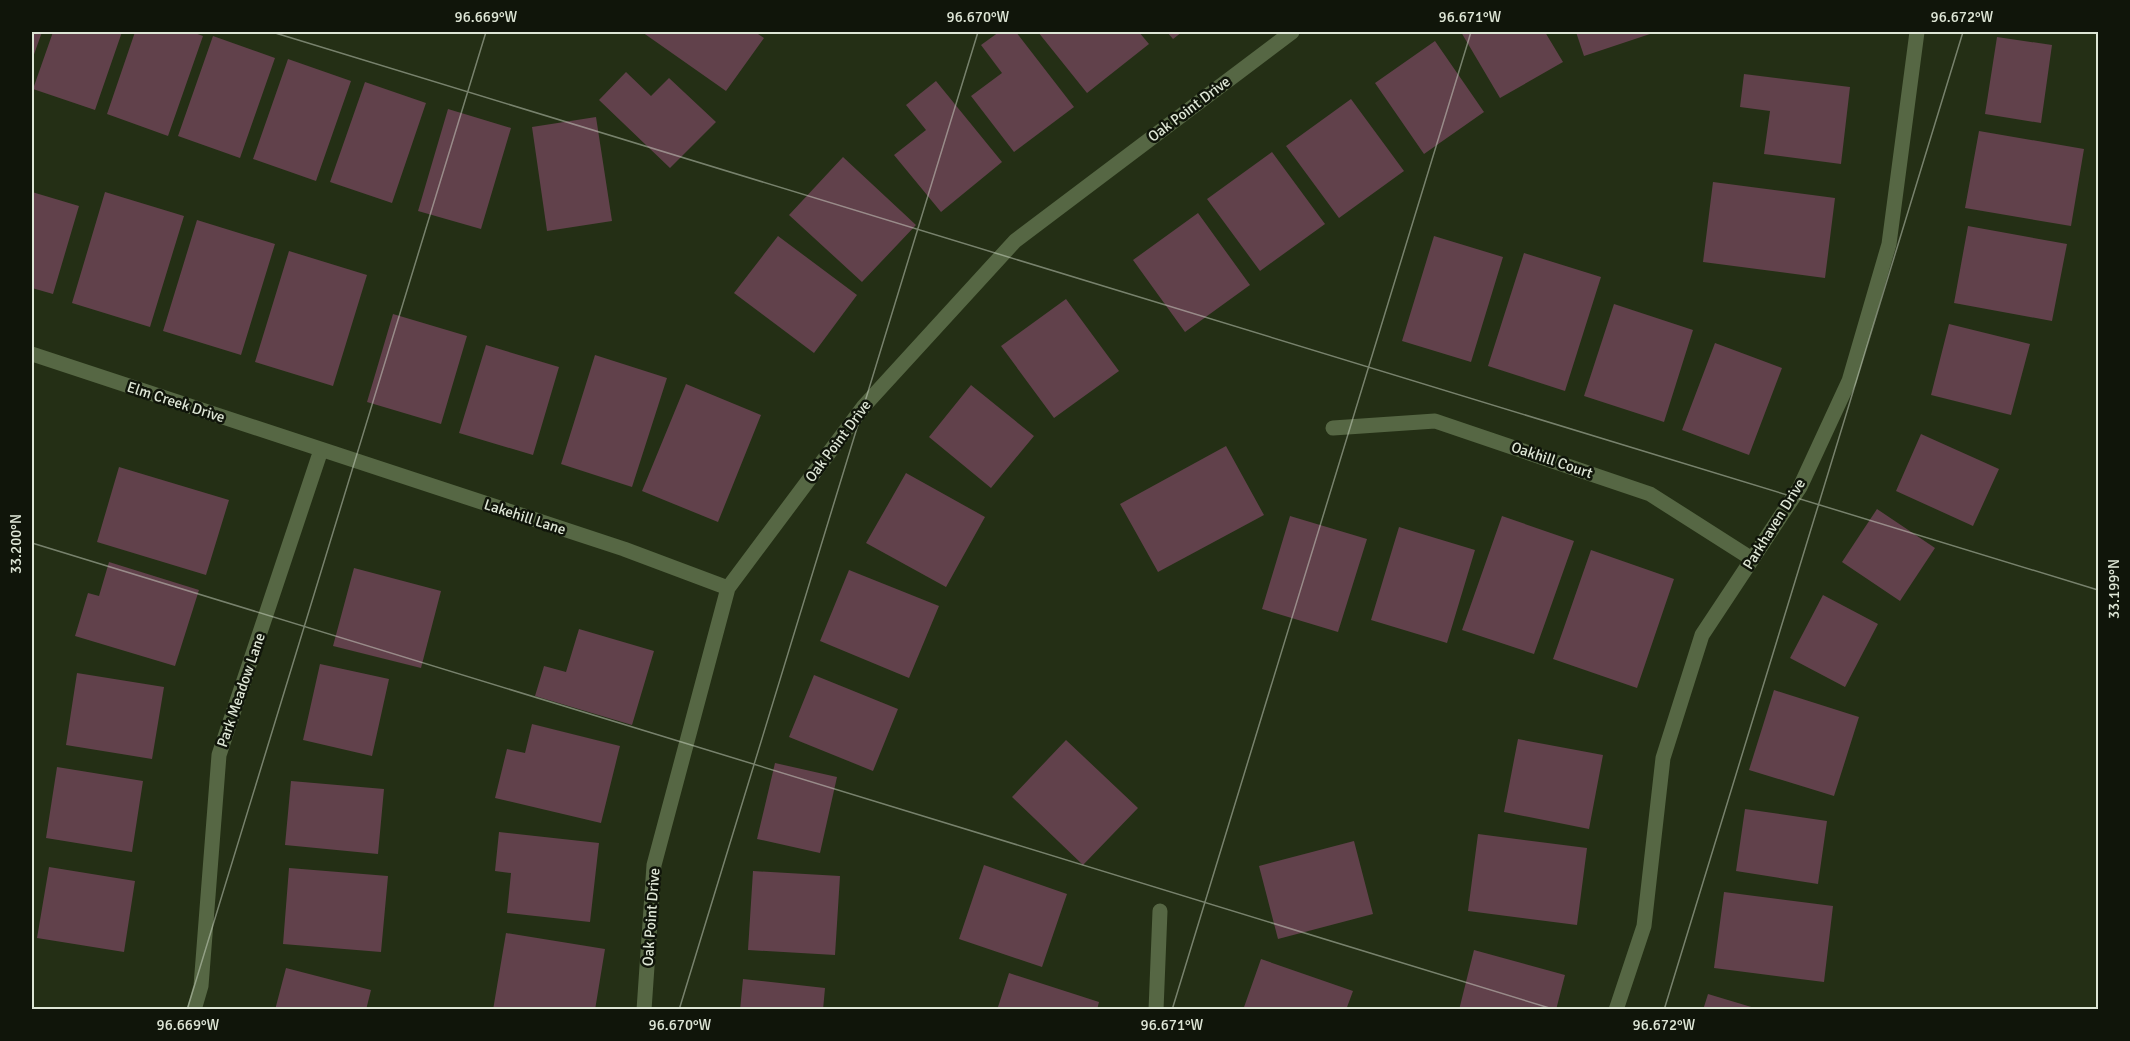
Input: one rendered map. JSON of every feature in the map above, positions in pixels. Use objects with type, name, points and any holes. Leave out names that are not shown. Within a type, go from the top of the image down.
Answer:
[{"type":"street","name":"Oak Point Drive","points":[[644,1010],[654,865],[728,588],[864,406],[1015,242],[1292,32]]},
{"type":"street","name":"Parkhaven Drive","points":[[1616,1010],[1644,926],[1664,758],[1702,635],[1800,487],[1849,381],[1889,244],[1917,32]]},
{"type":"street","name":"Elm Creek Drive","points":[[32,354],[321,450]]},
{"type":"street","name":"Oakhill Court","points":[[1333,428],[1435,421],[1650,494],[1752,560]]},
{"type":"street","name":"Lakehill Lane","points":[[321,450],[624,549],[728,588]]},
{"type":"street","name":"Park Meadow Lane","points":[[194,1010],[201,986],[219,755],[321,450]]},
{"type":"street","points":[[1156,1010],[1160,911]]},
{"type":"building","points":[[32,32],[42,32],[32,60]]},
{"type":"building","points":[[53,32],[122,32],[95,110],[33,89]]},
{"type":"building","points":[[135,32],[192,32],[203,36],[168,136],[107,114]]},
{"type":"building","points":[[642,32],[755,32],[764,38],[726,91]]},
{"type":"building","points":[[999,32],[1016,32],[1074,107],[1014,152],[971,96],[1002,73],[981,45]]},
{"type":"building","points":[[1038,32],[1139,32],[1149,44],[1087,93]]},
{"type":"building","points":[[1167,32],[1182,32],[1173,39]]},
{"type":"building","points":[[1461,32],[1545,32],[1563,62],[1500,98]]},
{"type":"building","points":[[1576,32],[1656,32],[1584,56]]},
{"type":"building","points":[[213,36],[275,58],[240,158],[178,136]]},
{"type":"building","points":[[1997,37],[2052,45],[2041,123],[1985,114]]},
{"type":"building","points":[[1435,41],[1484,112],[1424,154],[1375,83]]},
{"type":"building","points":[[288,59],[351,81],[316,181],[253,159]]},
{"type":"building","points":[[626,72],[651,96],[669,78],[716,122],[670,168],[599,100]]},
{"type":"building","points":[[1744,74],[1850,87],[1841,164],[1764,154],[1770,111],[1740,107]]},
{"type":"building","points":[[936,81],[1002,162],[941,212],[894,155],[926,130],[906,105]]},
{"type":"building","points":[[365,82],[426,103],[392,203],[330,182]]},
{"type":"building","points":[[1351,99],[1404,171],[1339,218],[1286,146]]},
{"type":"building","points":[[448,109],[511,128],[481,229],[418,211]]},
{"type":"building","points":[[596,117],[612,221],[547,231],[532,127]]},
{"type":"building","points":[[1979,131],[2084,149],[2071,226],[1965,208]]},
{"type":"building","points":[[1272,152],[1325,224],[1260,271],[1207,199]]},
{"type":"building","points":[[843,157],[916,225],[862,282],[789,215]]},
{"type":"building","points":[[1713,182],[1835,198],[1825,278],[1703,262]]},
{"type":"building","points":[[32,192],[79,206],[53,294],[32,288]]},
{"type":"building","points":[[105,192],[184,216],[150,327],[72,303]]},
{"type":"building","points":[[1198,213],[1250,285],[1185,332],[1133,260]]},
{"type":"building","points":[[197,220],[275,244],[241,355],[163,331]]},
{"type":"building","points":[[1968,226],[2067,244],[2052,321],[1954,303]]},
{"type":"building","points":[[778,236],[857,295],[814,353],[734,293]]},
{"type":"building","points":[[1434,236],[1503,257],[1471,362],[1402,341]]},
{"type":"building","points":[[289,251],[367,275],[333,386],[255,362]]},
{"type":"building","points":[[1524,253],[1601,277],[1565,391],[1488,366]]},
{"type":"building","points":[[1066,299],[1119,371],[1054,418],[1001,346]]},
{"type":"building","points":[[1614,304],[1693,330],[1664,422],[1584,396]]},
{"type":"building","points":[[393,314],[467,336],[441,424],[367,402]]},
{"type":"building","points":[[1949,324],[2030,344],[2011,415],[1931,395]]},
{"type":"building","points":[[1715,343],[1782,368],[1749,455],[1682,430]]},
{"type":"building","points":[[486,345],[559,367],[533,455],[459,433]]},
{"type":"building","points":[[595,355],[667,378],[632,487],[561,464]]},
{"type":"building","points":[[686,384],[761,415],[718,522],[642,491]]},
{"type":"building","points":[[971,385],[1034,436],[991,488],[929,437]]},
{"type":"building","points":[[1921,434],[1999,469],[1973,526],[1896,491]]},
{"type":"building","points":[[1226,446],[1264,515],[1158,572],[1120,504]]},
{"type":"building","points":[[119,467],[229,500],[206,575],[97,542]]},
{"type":"building","points":[[906,473],[985,517],[946,587],[866,543]]},
{"type":"building","points":[[1877,509],[1935,548],[1900,601],[1842,562]]},
{"type":"building","points":[[1290,516],[1367,539],[1338,632],[1262,609]]},
{"type":"building","points":[[1502,516],[1574,541],[1534,654],[1462,630]]},
{"type":"building","points":[[1399,527],[1475,550],[1447,643],[1371,620]]},
{"type":"building","points":[[1591,550],[1674,579],[1637,688],[1553,659]]},
{"type":"building","points":[[109,562],[199,590],[175,666],[75,636],[88,593],[99,596]]},
{"type":"building","points":[[354,568],[441,591],[421,668],[333,646]]},
{"type":"building","points":[[849,570],[939,606],[909,678],[820,641]]},
{"type":"building","points":[[1823,595],[1878,624],[1845,687],[1790,658]]},
{"type":"building","points":[[579,629],[654,651],[632,725],[535,696],[544,666],[566,672]]},
{"type":"building","points":[[320,664],[389,679],[372,756],[303,740]]},
{"type":"building","points":[[77,673],[164,687],[152,759],[66,745]]},
{"type":"building","points":[[814,675],[898,709],[873,771],[789,737]]},
{"type":"building","points":[[1774,690],[1859,717],[1834,796],[1749,770]]},
{"type":"building","points":[[532,724],[620,746],[601,823],[495,798],[507,749],[525,753]]},
{"type":"building","points":[[1518,739],[1603,755],[1589,829],[1504,812]]},
{"type":"building","points":[[1066,740],[1138,808],[1083,865],[1012,797]]},
{"type":"building","points":[[775,763],[837,777],[820,853],[757,839]]},
{"type":"building","points":[[57,767],[143,781],[132,852],[46,838]]},
{"type":"building","points":[[291,781],[384,789],[378,854],[285,845]]},
{"type":"building","points":[[1745,809],[1827,821],[1818,884],[1736,871]]},
{"type":"building","points":[[499,832],[599,843],[590,922],[507,913],[511,873],[495,871]]},
{"type":"building","points":[[1478,834],[1587,848],[1577,925],[1468,911]]},
{"type":"building","points":[[1354,841],[1373,914],[1278,939],[1259,866]]},
{"type":"building","points":[[984,865],[1067,894],[1042,967],[959,939]]},
{"type":"building","points":[[49,867],[135,881],[124,952],[37,938]]},
{"type":"building","points":[[289,868],[388,876],[381,952],[283,944]]},
{"type":"building","points":[[753,871],[840,876],[835,955],[748,950]]},
{"type":"building","points":[[1724,892],[1833,906],[1824,982],[1714,968]]},
{"type":"building","points":[[506,933],[605,949],[595,1010],[493,1010]]},
{"type":"building","points":[[1474,950],[1565,975],[1556,1010],[1459,1010]]},
{"type":"building","points":[[1261,959],[1353,991],[1346,1010],[1243,1010]]},
{"type":"building","points":[[286,968],[371,990],[366,1010],[275,1010]]},
{"type":"building","points":[[1009,973],[1099,1002],[1097,1010],[997,1010]]},
{"type":"building","points":[[743,979],[825,988],[823,1010],[740,1010]]},
{"type":"building","points":[[1708,994],[1758,1009],[1758,1010],[1703,1010]]}]
